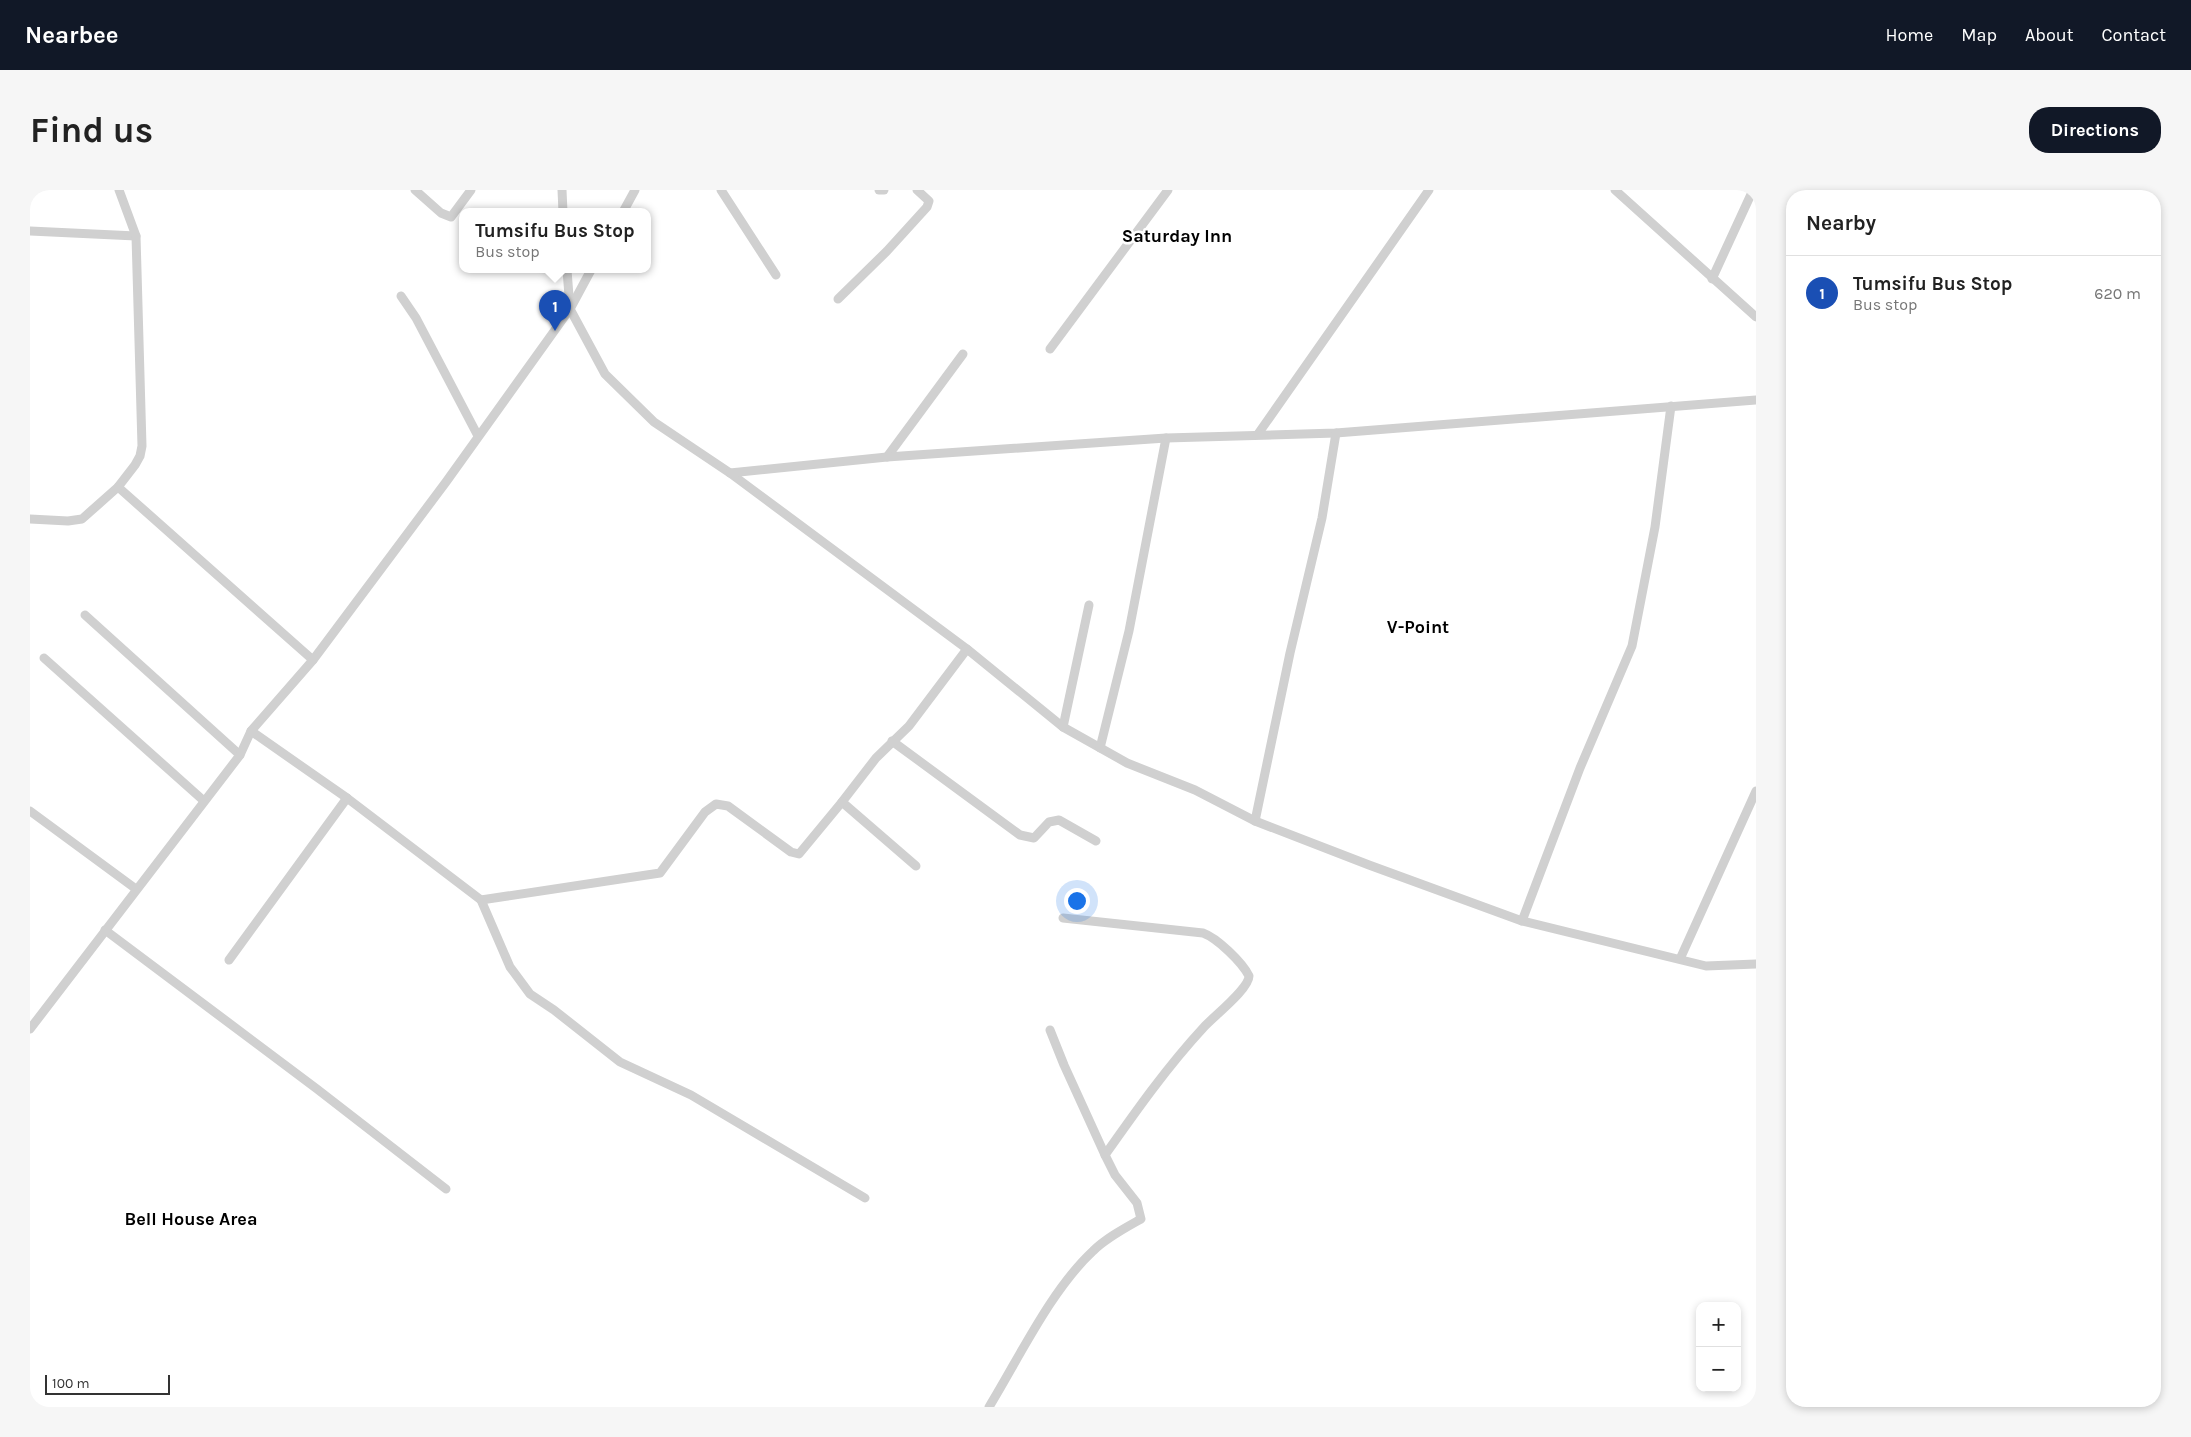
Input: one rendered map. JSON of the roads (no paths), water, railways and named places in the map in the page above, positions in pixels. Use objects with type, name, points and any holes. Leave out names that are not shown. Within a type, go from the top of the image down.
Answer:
[{"type":"street","points":[[30,519],[68,521],[82,519],[118,487],[140,456],[142,446],[136,236],[120,190]]},
{"type":"street","points":[[415,190],[441,213],[451,217],[471,190]]},
{"type":"street","points":[[562,190],[563,208]]},
{"type":"street","points":[[625,208],[635,190]]},
{"type":"street","points":[[721,190],[776,275]]},
{"type":"street","points":[[879,190],[884,190]]},
{"type":"street","points":[[838,299],[887,251],[927,207],[928,201],[918,190]]},
{"type":"street","points":[[1050,349],[1168,190]]},
{"type":"street","points":[[1258,434],[1429,190]]},
{"type":"street","points":[[1614,190],[1756,317]]},
{"type":"street","points":[[1712,279],[1752,190]]},
{"type":"street","points":[[30,231],[136,236]]},
{"type":"street","points":[[567,273],[570,309],[605,374],[654,422],[730,473],[967,649],[1063,727],[1127,763],[1195,790],[1255,821],[1522,921],[1706,966],[1756,964]]},
{"type":"street","points":[[30,1029],[240,754],[251,731],[313,660],[570,309],[589,273]]},
{"type":"street","points":[[401,296],[416,318],[478,436]]},
{"type":"street","points":[[887,457],[964,354]]},
{"type":"street","points":[[730,473],[887,457],[1166,438],[1336,433],[1756,400]]},
{"type":"street","points":[[1522,921],[1580,768],[1632,646],[1655,527],[1671,406]]},
{"type":"street","points":[[1255,821],[1284,680],[1322,518],[1336,433]]},
{"type":"street","points":[[1100,748],[1129,631],[1166,438]]},
{"type":"street","points":[[118,487],[313,660]]},
{"type":"street","points":[[1063,727],[1089,605]]},
{"type":"street","points":[[85,615],[240,754]]},
{"type":"street","points":[[481,900],[660,873],[705,812],[716,804],[728,806],[791,852],[799,854],[842,802],[863,772],[909,726],[967,649]]},
{"type":"street","points":[[44,658],[204,801]]},
{"type":"street","points":[[251,731],[348,798],[481,900],[510,967],[530,994],[554,1010],[620,1062],[691,1095],[865,1198]]},
{"type":"street","points":[[892,741],[1020,835],[1034,838],[1049,822],[1059,820],[1096,842]]},
{"type":"street","points":[[1680,959],[1756,791]]},
{"type":"street","points":[[229,960],[348,798]]},
{"type":"street","points":[[842,802],[916,866]]},
{"type":"street","points":[[30,811],[136,889]]},
{"type":"street","points":[[1063,918],[1203,933],[1211,936],[1239,963],[1249,976],[1245,986],[1204,1026],[1152,1088],[1105,1156]]},
{"type":"street","points":[[105,930],[317,1089],[446,1189]]},
{"type":"street","points":[[989,1407],[1068,1278],[1093,1250],[1141,1219],[1137,1203],[1115,1175],[1105,1156],[1050,1030]]},
{"type":"place","name":"Tumsifu Bus Stop","points":[[555,331]]},
{"type":"district","name":"Saturday Inn","points":[[1177,236]]},
{"type":"district","name":"V-Point","points":[[1418,627]]},
{"type":"district","name":"Bell House Area","points":[[191,1219]]}]
